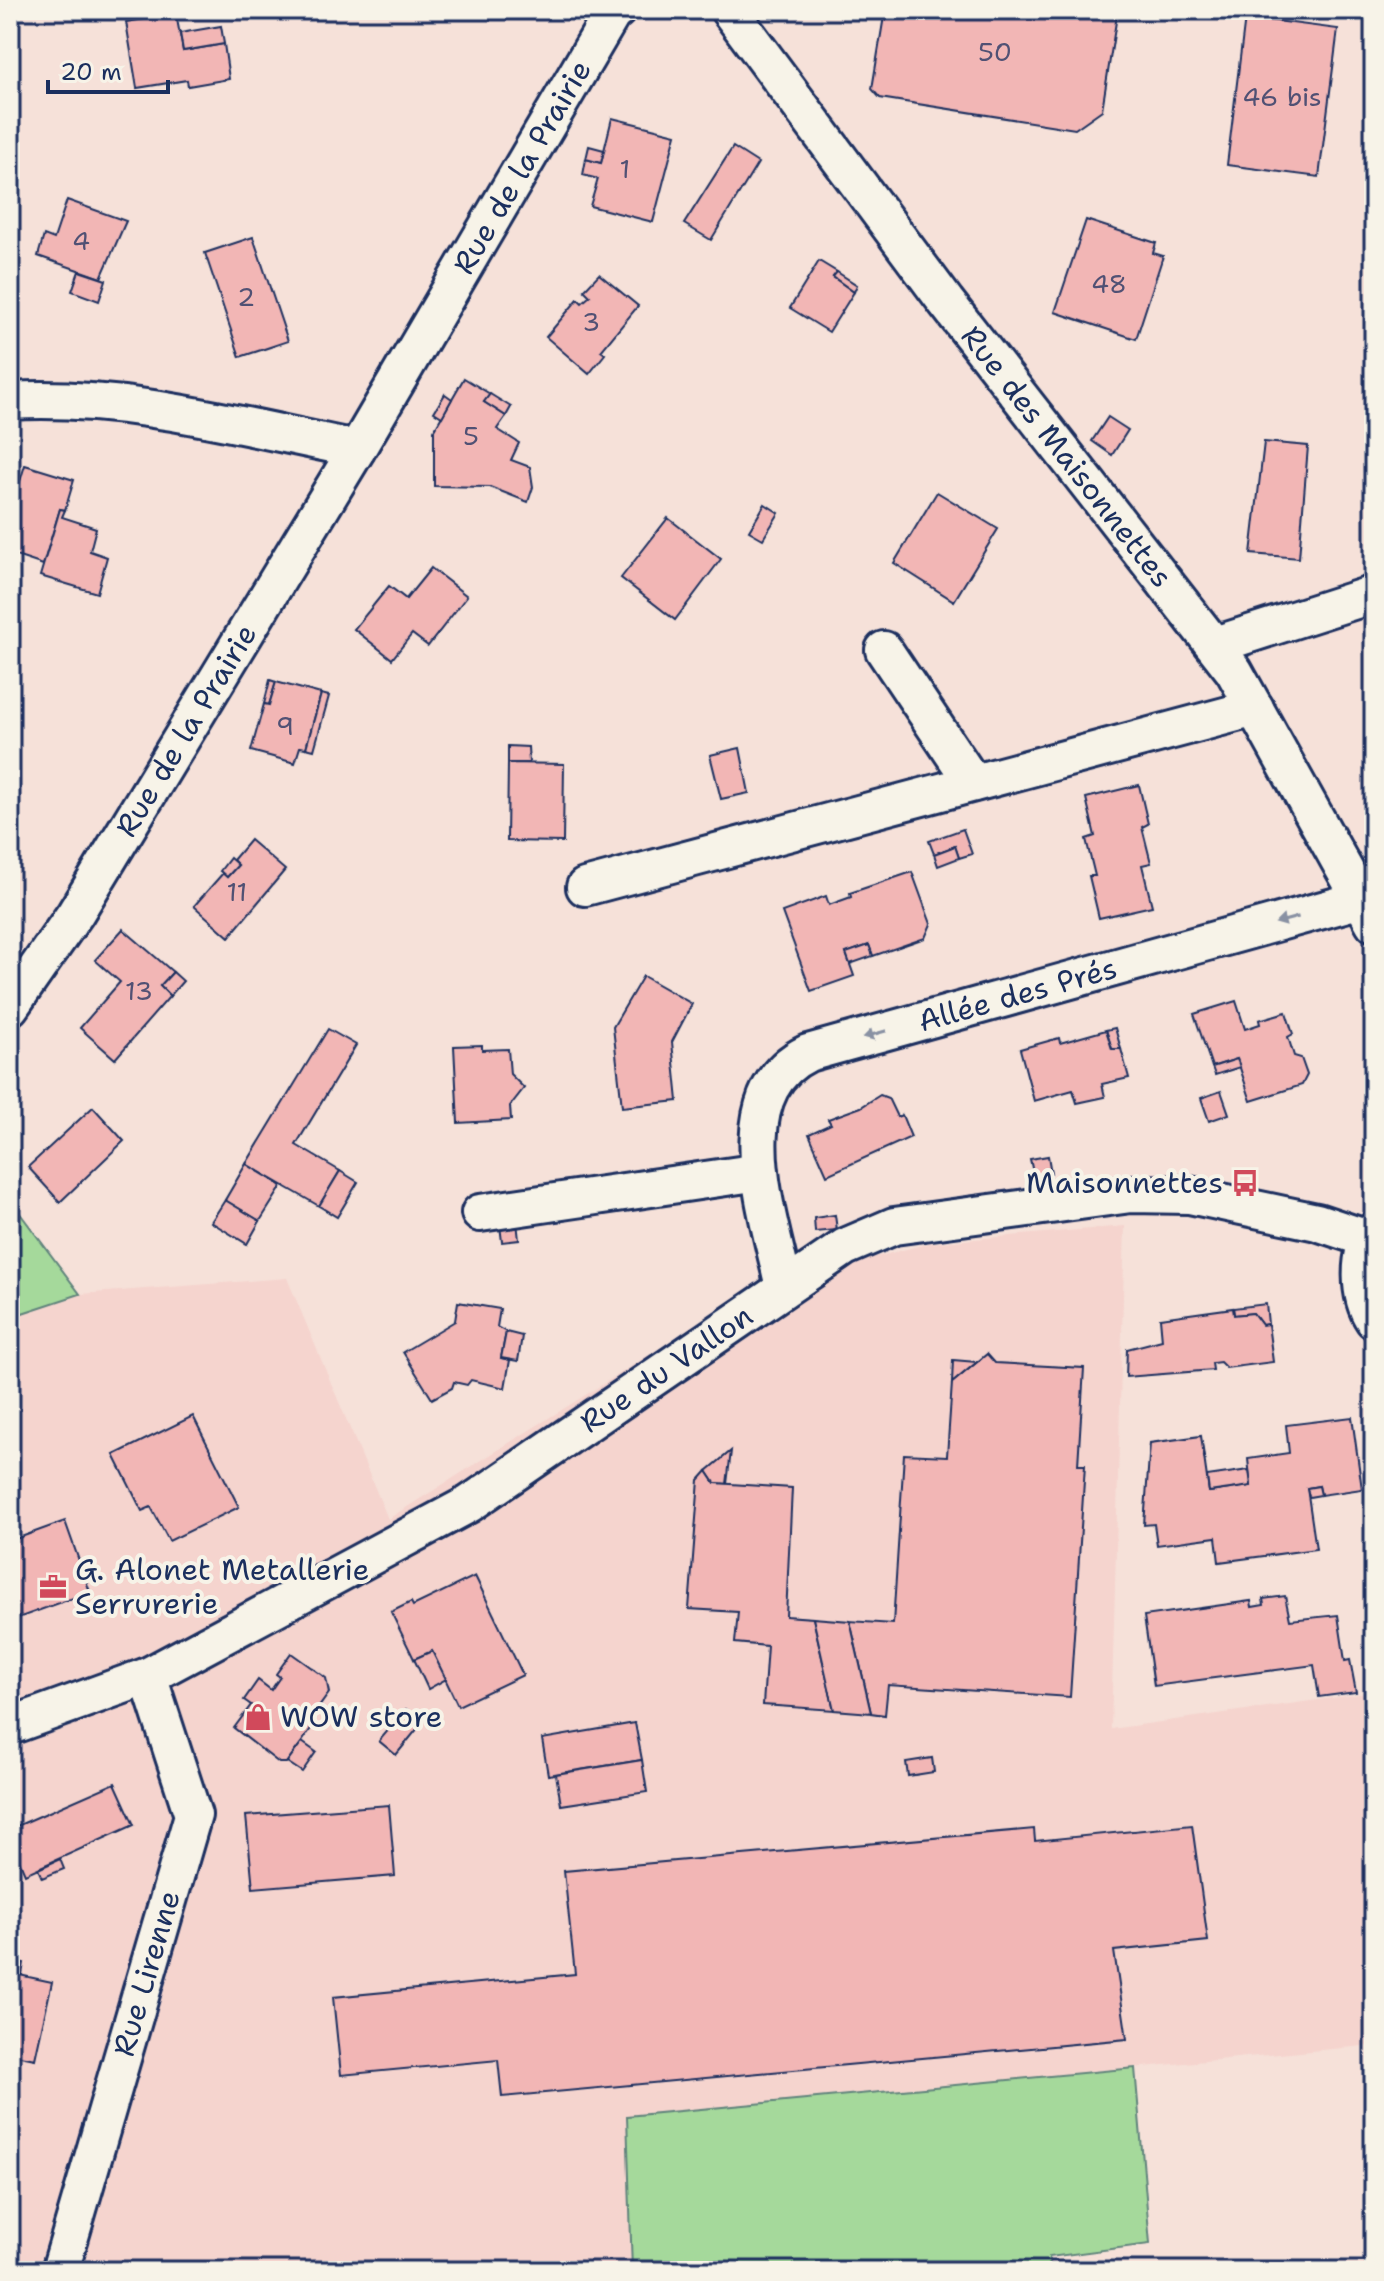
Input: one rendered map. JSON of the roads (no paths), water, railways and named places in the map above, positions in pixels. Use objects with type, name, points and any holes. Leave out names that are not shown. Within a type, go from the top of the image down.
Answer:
[{"type":"street","name":"Rue de la Prairie","points":[[10,1007],[75,914],[357,449],[617,10]]},
{"type":"street","name":"Rue des Maisonnettes","points":[[729,10],[946,302],[1215,645],[1255,708],[1368,911]]},
{"type":"street","points":[[10,401],[56,398],[136,406],[357,449]]},
{"type":"street","points":[[1215,645],[1374,594]]},
{"type":"street","points":[[884,650],[973,783]]},
{"type":"street","points":[[585,887],[1255,708]]},
{"type":"street","name":"Allée des Prés","points":[[784,1288],[760,1172],[757,1135],[763,1104],[789,1062],[808,1053],[1368,911]]},
{"type":"street","points":[[480,1213],[760,1172]]},
{"type":"street","name":"Rue du Vallon","points":[[10,1726],[148,1676],[469,1504],[845,1247],[894,1226],[1131,1194],[1189,1195],[1371,1235]]},
{"type":"street","points":[[1371,1235],[1363,1291],[1374,1320]]},
{"type":"street","name":"Rue Lirenne","points":[[60,2271],[193,1815],[148,1676]]},
{"type":"place","name":"Maisonnettes","points":[[1245,1183]]},
{"type":"place","name":"G. Alonet Metallerie Serrurerie","points":[[53,1587]]},
{"type":"place","name":"WOW store","points":[[258,1717]]}]
